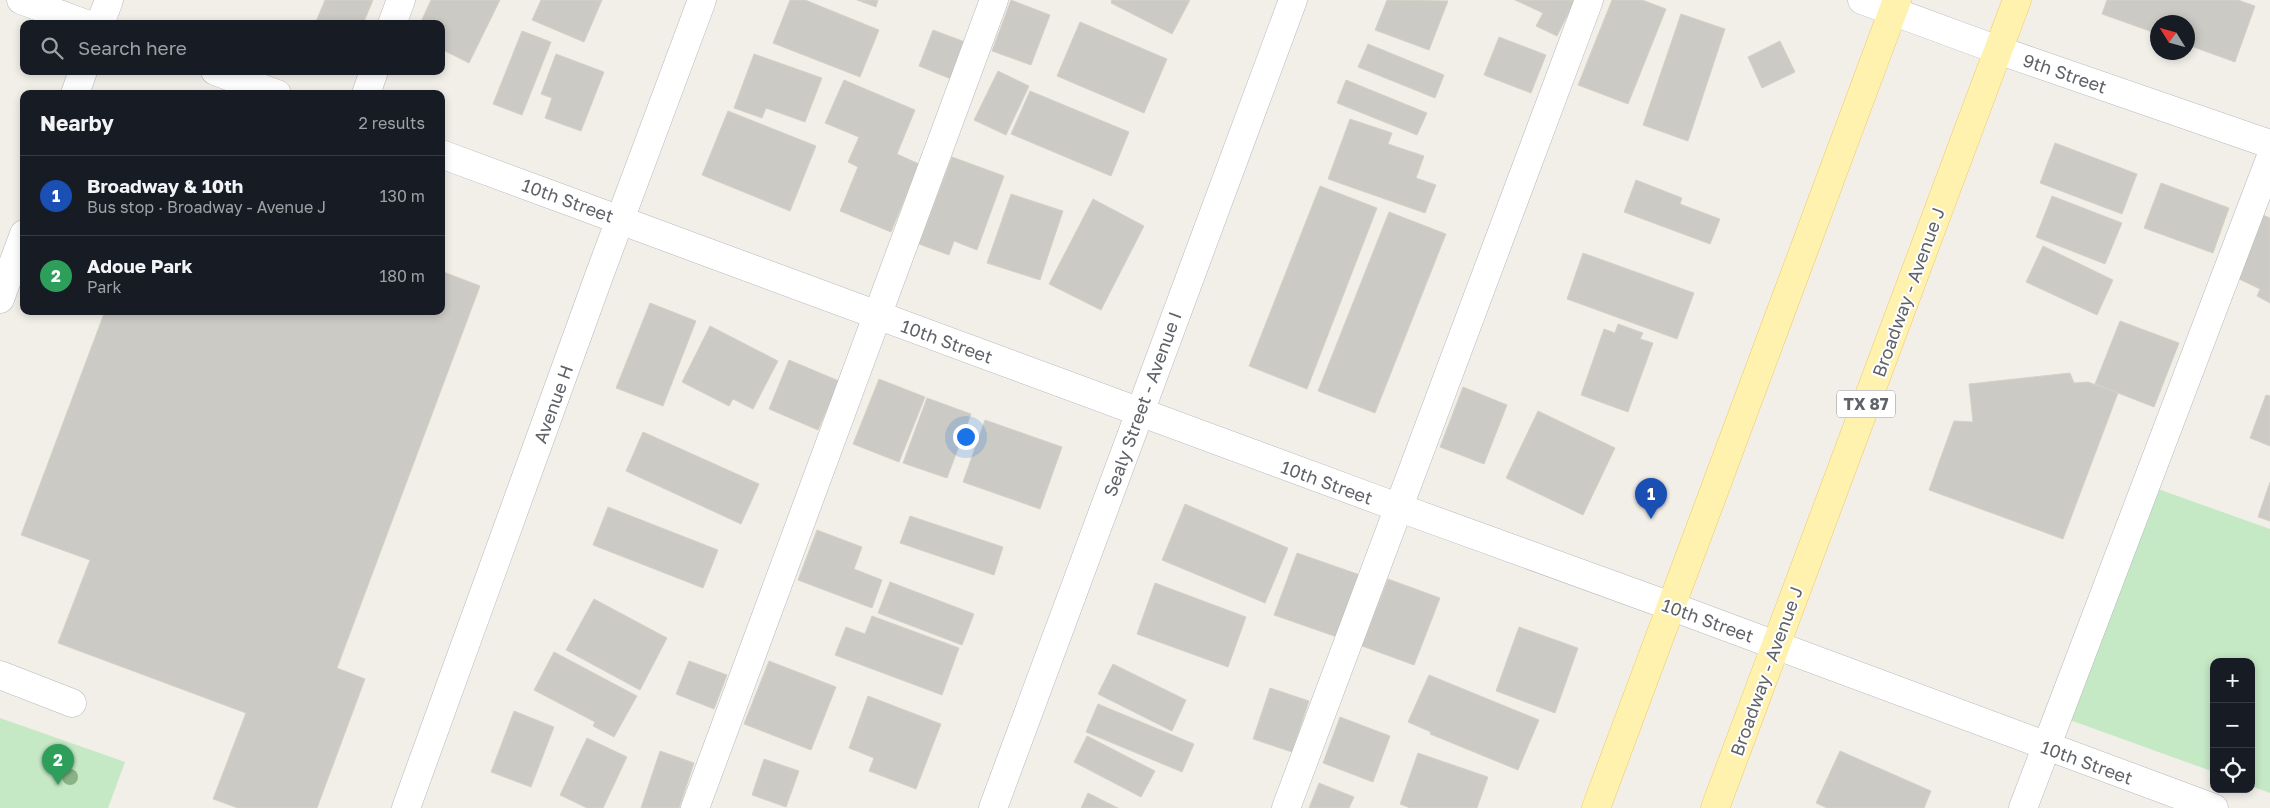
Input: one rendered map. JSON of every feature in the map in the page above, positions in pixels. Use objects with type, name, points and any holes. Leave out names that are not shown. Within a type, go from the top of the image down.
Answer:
[{"type":"main road","name":"Broadway - Avenue J","points":[[1715,808],[2016,0]]},
{"type":"main road","points":[[1596,808],[1673,606],[1895,6]]},
{"type":"street","points":[[21,0],[75,20]]},
{"type":"street","points":[[102,20],[109,0]]},
{"type":"street","points":[[394,20],[401,0]]},
{"type":"street","name":"Avenue H","points":[[406,808],[702,0]]},
{"type":"street","points":[[695,808],[994,0]]},
{"type":"street","name":"Sealy Street - Avenue I","points":[[993,808],[1293,0]]},
{"type":"street","points":[[1286,808],[1590,0]]},
{"type":"street","name":"9th Street","points":[[1862,0],[1895,6],[1998,50],[2270,144]]},
{"type":"street","points":[[76,90],[82,75]]},
{"type":"street","points":[[226,75],[266,90]]},
{"type":"street","points":[[367,90],[373,75]]},
{"type":"street","name":"10th Street","points":[[445,155],[1400,508],[1673,606],[2046,747],[2214,808]]},
{"type":"street","points":[[2024,808],[2270,159]]},
{"type":"street","points":[[0,299],[20,245]]},
{"type":"street","points":[[0,675],[72,703]]},
{"type":"green space","points":[[2155,488],[2270,529],[2270,793],[2255,787],[2255,658],[2210,658],[2210,771],[2070,720]]},
{"type":"green space","points":[[0,718],[125,762],[108,808],[0,808]]},
{"type":"building","points":[[325,0],[373,0],[365,20],[317,20]]},
{"type":"building","points":[[431,0],[500,0],[469,63],[445,51],[445,20],[422,20]]},
{"type":"building","points":[[541,0],[602,0],[584,42],[532,20]]},
{"type":"building","points":[[790,0],[805,0],[879,30],[860,77],[773,43]]},
{"type":"building","points":[[857,0],[878,0],[876,7]]},
{"type":"building","points":[[1011,0],[1050,15],[1031,65],[992,51]]},
{"type":"building","points":[[1112,0],[1190,0],[1172,34],[1111,3]]},
{"type":"building","points":[[1387,0],[1448,1],[1429,50],[1375,30]]},
{"type":"building","points":[[1515,0],[1575,0],[1557,36],[1536,26],[1543,13]]},
{"type":"building","points":[[1612,0],[1642,0],[1666,9],[1628,104],[1578,85]]},
{"type":"building","points":[[2107,0],[2238,0],[2255,6],[2235,62],[2195,48],[2195,15],[2150,15],[2150,31],[2102,14]]},
{"type":"building","points":[[1681,14],[1725,29],[1688,141],[1643,125]]},
{"type":"building","points":[[1080,22],[1167,59],[1144,113],[1057,76]]},
{"type":"building","points":[[933,30],[965,42],[951,79],[919,66]]},
{"type":"building","points":[[522,31],[551,42],[522,115],[493,104]]},
{"type":"building","points":[[1499,37],[1546,55],[1531,93],[1484,75]]},
{"type":"building","points":[[1780,41],[1795,72],[1762,88],[1748,57]]},
{"type":"building","points":[[1368,44],[1444,75],[1435,98],[1358,67]]},
{"type":"building","points":[[556,54],[604,72],[581,131],[545,118],[552,98],[541,94]]},
{"type":"building","points":[[754,54],[822,78],[805,122],[766,108],[762,118],[734,108]]},
{"type":"building","points":[[998,71],[1029,86],[1006,135],[974,120]]},
{"type":"building","points":[[844,80],[915,110],[897,154],[919,164],[891,232],[840,211],[858,167],[848,162],[859,137],[825,123]]},
{"type":"building","points":[[1346,80],[1427,113],[1417,135],[1337,103]]},
{"type":"building","points":[[1030,91],[1129,132],[1111,176],[1011,134]]},
{"type":"building","points":[[728,111],[816,146],[790,211],[702,175]]},
{"type":"building","points":[[1350,119],[1392,133],[1388,144],[1424,156],[1416,178],[1436,185],[1425,213],[1328,179]]},
{"type":"building","points":[[2055,143],[2137,174],[2122,214],[2040,183]]},
{"type":"building","points":[[952,157],[1004,176],[977,250],[954,241],[949,255],[919,244]]},
{"type":"building","points":[[1636,180],[1682,198],[1680,204],[1720,219],[1710,244],[1624,212]]},
{"type":"building","points":[[2161,183],[2229,208],[2213,253],[2144,228]]},
{"type":"building","points":[[1320,186],[1377,208],[1307,389],[1249,366]]},
{"type":"building","points":[[1011,194],[1063,211],[1040,280],[987,263]]},
{"type":"building","points":[[2052,196],[2122,223],[2105,264],[2036,237]]},
{"type":"building","points":[[1093,199],[1144,226],[1101,310],[1049,284]]},
{"type":"building","points":[[1389,212],[1446,234],[1375,413],[1318,391]]},
{"type":"building","points":[[2263,215],[2270,218],[2270,303],[2257,296],[2260,289],[2233,276]]},
{"type":"building","points":[[2043,246],[2113,280],[2097,315],[2026,282]]},
{"type":"building","points":[[1583,253],[1694,293],[1677,339],[1567,299]]},
{"type":"building","points":[[445,273],[480,286],[337,668],[365,679],[317,808],[238,808],[213,799],[246,713],[58,643],[90,560],[21,535],[104,315],[445,315]]},
{"type":"building","points":[[650,303],[696,321],[663,406],[616,388]]},
{"type":"building","points":[[2120,321],[2179,343],[2154,407],[2095,384]]},
{"type":"building","points":[[1618,324],[1643,333],[1640,339],[1653,343],[1628,412],[1581,395],[1604,329],[1615,333]]},
{"type":"building","points":[[710,326],[778,361],[753,409],[733,399],[729,406],[682,382]]},
{"type":"building","points":[[789,360],[839,381],[818,430],[769,409]]},
{"type":"building","points":[[2070,373],[2074,383],[2088,382],[2118,393],[2063,539],[1929,490],[1954,421],[1973,422],[1969,384]]},
{"type":"building","points":[[879,379],[925,397],[899,462],[853,444]]},
{"type":"building","points":[[1463,387],[1507,405],[1484,464],[1440,447]]},
{"type":"building","points":[[2266,395],[2270,396],[2270,446],[2250,438]]},
{"type":"building","points":[[927,398],[971,414],[947,478],[903,463]]},
{"type":"building","points":[[1538,411],[1615,448],[1583,515],[1506,478]]},
{"type":"building","points":[[985,420],[1062,447],[1040,509],[963,482]]},
{"type":"building","points":[[643,432],[759,484],[741,524],[626,471]]},
{"type":"building","points":[[2270,482],[2270,521],[2258,517]]},
{"type":"building","points":[[1185,504],[1288,548],[1265,603],[1162,560]]},
{"type":"building","points":[[608,507],[718,550],[703,588],[593,545]]},
{"type":"building","points":[[910,516],[1003,547],[994,575],[900,543]]},
{"type":"building","points":[[817,530],[862,547],[854,569],[882,580],[872,608],[798,580]]},
{"type":"building","points":[[1297,553],[1360,575],[1337,637],[1274,615]]},
{"type":"building","points":[[1388,579],[1440,598],[1414,665],[1362,646]]},
{"type":"building","points":[[890,582],[974,614],[962,645],[878,613]]},
{"type":"building","points":[[1155,583],[1246,617],[1228,667],[1137,634]]},
{"type":"building","points":[[594,599],[667,638],[640,690],[566,650]]},
{"type":"building","points":[[872,616],[959,648],[942,695],[835,655],[846,627],[865,634]]},
{"type":"building","points":[[1519,627],[1578,648],[1555,713],[1496,691]]},
{"type":"building","points":[[554,652],[637,696],[614,737],[593,726],[595,722],[534,690]]},
{"type":"building","points":[[689,661],[727,675],[714,709],[676,694]]},
{"type":"building","points":[[769,661],[836,687],[811,750],[744,724]]},
{"type":"building","points":[[1113,664],[1186,700],[1172,731],[1098,694]]},
{"type":"building","points":[[1429,675],[1539,720],[1518,770],[1430,734],[1431,732],[1408,722]]},
{"type":"building","points":[[1270,688],[1309,701],[1292,752],[1253,739]]},
{"type":"building","points":[[868,696],[941,724],[916,789],[869,771],[874,758],[849,748]]},
{"type":"building","points":[[1098,704],[1194,744],[1182,772],[1086,732]]},
{"type":"building","points":[[514,711],[554,727],[531,787],[491,772]]},
{"type":"building","points":[[1340,717],[1390,736],[1373,782],[1323,763]]},
{"type":"building","points":[[1087,736],[1155,771],[1141,797],[1074,762]]},
{"type":"building","points":[[587,738],[627,757],[603,808],[587,808],[560,795]]},
{"type":"building","points":[[660,751],[694,763],[679,808],[641,808]]},
{"type":"building","points":[[1840,751],[1931,791],[1924,808],[1827,808],[1816,803]]},
{"type":"building","points":[[1418,753],[1488,777],[1477,808],[1410,808],[1400,804]]},
{"type":"building","points":[[764,759],[799,771],[786,807],[752,795]]},
{"type":"building","points":[[1319,783],[1354,797],[1349,808],[1309,808]]},
{"type":"building","points":[[1088,793],[1118,808],[1081,808]]},
{"type":"place","name":"Broadway & 10th","points":[[1651,519]]},
{"type":"place","name":"Adoue Park","points":[[58,785]]}]
